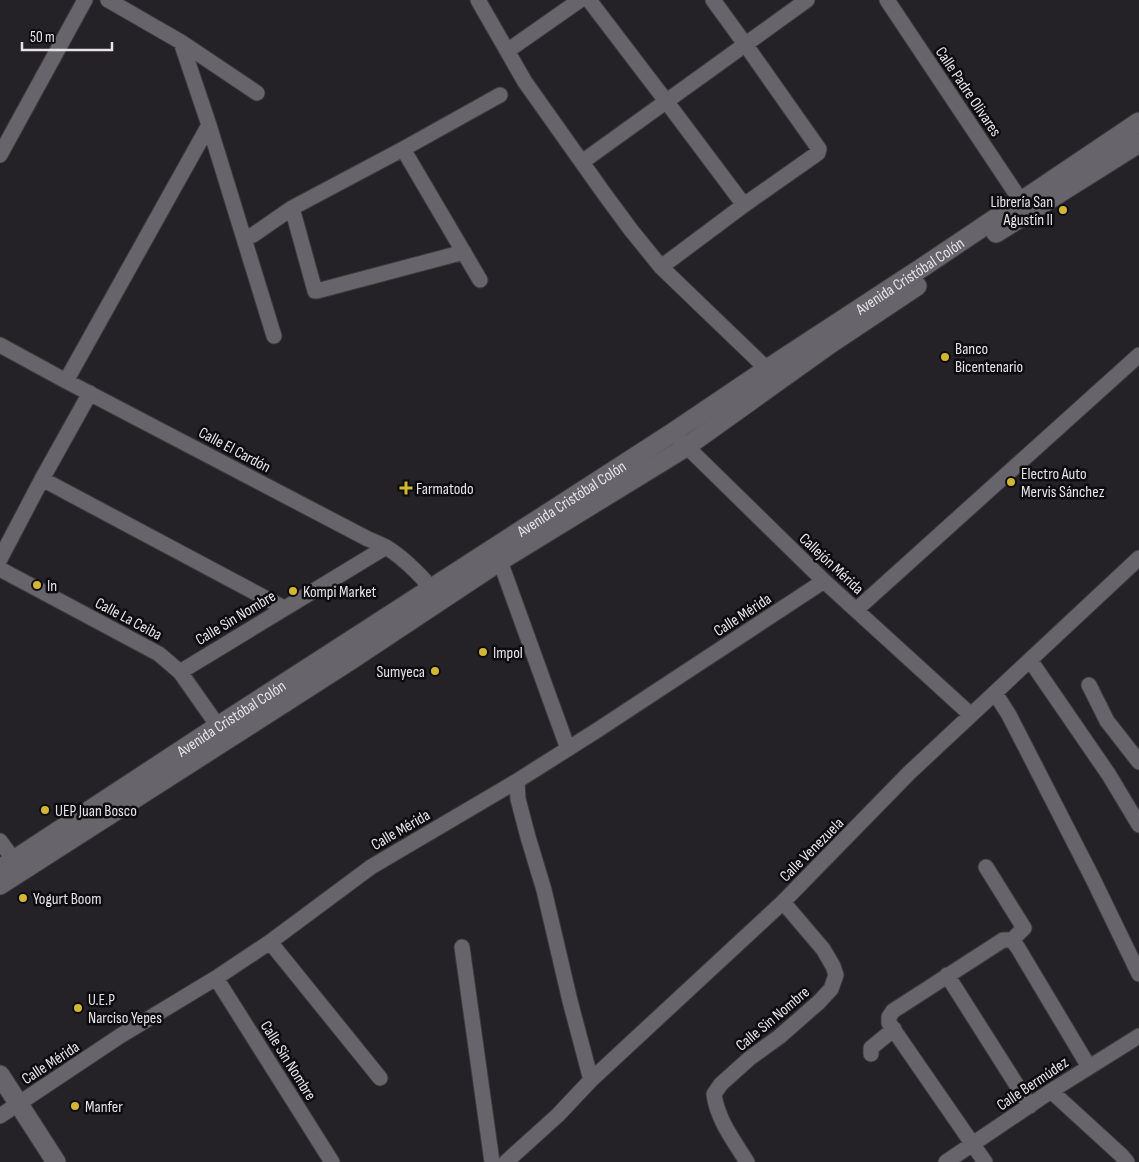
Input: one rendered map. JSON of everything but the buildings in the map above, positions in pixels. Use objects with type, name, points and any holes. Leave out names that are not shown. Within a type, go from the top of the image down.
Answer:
[{"type":"street","points":[[0,155],[85,0]]},
{"type":"street","points":[[108,0],[181,42],[258,93]]},
{"type":"street","points":[[478,0],[525,82],[618,213],[661,267],[766,369]]},
{"type":"street","points":[[506,50],[580,0]]},
{"type":"street","points":[[589,0],[744,205]]},
{"type":"street","points":[[661,267],[744,205],[816,155],[819,149],[713,0]]},
{"type":"street","points":[[582,162],[807,0]]},
{"type":"street","name":"Calle Padre Olivares","points":[[887,0],[1022,201]]},
{"type":"street","points":[[181,42],[209,125],[274,336]]},
{"type":"street","points":[[253,235],[292,208],[404,149],[500,95]]},
{"type":"street","name":"Avenida Cristóbal Colón","points":[[0,885],[206,754],[672,432],[919,270],[1139,122]]},
{"type":"street","points":[[66,381],[209,125]]},
{"type":"street","name":"Avenida Cristóbal Colón","points":[[7,865],[218,726],[436,594],[500,560],[686,447],[854,328],[1008,225],[1139,143]]},
{"type":"street","points":[[404,149],[480,280]]},
{"type":"street","points":[[292,208],[315,291],[464,252]]},
{"type":"street","name":"Calle El Cardón","points":[[0,345],[386,547],[402,558],[436,594]]},
{"type":"street","points":[[856,610],[1139,355]]},
{"type":"street","points":[[0,559],[90,393]]},
{"type":"street","name":"Callejón Mérida","points":[[672,432],[824,581],[971,715]]},
{"type":"street","points":[[42,479],[284,608]]},
{"type":"street","name":"Calle Sin Nombre","points":[[180,672],[386,547]]},
{"type":"street","name":"Calle Venezuela","points":[[506,1162],[558,1115],[591,1080],[783,902],[909,773],[1139,558]]},
{"type":"street","points":[[500,560],[568,749]]},
{"type":"street","name":"Calle La Ceiba","points":[[0,569],[159,654],[180,672],[218,726]]},
{"type":"street","name":"Calle Mérida","points":[[0,1116],[120,1036],[216,978],[270,942],[371,867],[568,749],[824,581]]},
{"type":"street","points":[[1030,660],[1109,775],[1139,825]]},
{"type":"street","points":[[1089,685],[1107,721],[1139,762]]},
{"type":"street","points":[[995,693],[1014,723],[1139,974]]},
{"type":"street","points":[[517,781],[518,799],[544,890],[570,1002],[591,1080]]},
{"type":"street","points":[[0,840],[7,865]]},
{"type":"street","points":[[985,1162],[894,1030],[889,1017],[893,1011],[947,975],[1003,940],[1012,940],[1024,928],[986,867]]},
{"type":"street","name":"Calle Sin Nombre","points":[[747,1162],[726,1127],[715,1102],[714,1094],[721,1084],[750,1058],[779,1037],[819,1002],[831,989],[836,975],[823,949],[809,935],[783,902]]},
{"type":"street","points":[[1012,940],[1089,1067]]},
{"type":"street","points":[[270,942],[380,1078]]},
{"type":"street","points":[[462,947],[492,1162]]},
{"type":"street","points":[[947,975],[1030,1106]]},
{"type":"street","name":"Calle Sin Nombre","points":[[216,978],[332,1162]]},
{"type":"street","points":[[871,1054],[871,1048],[894,1030]]},
{"type":"street","name":"Calle Bermúdez","points":[[946,1162],[1051,1091],[1139,1036]]},
{"type":"street","points":[[0,1075],[56,1162]]},
{"type":"street","points":[[1051,1091],[1121,1154],[1127,1162]]},
{"type":"place","name":"Librería San Agustín II","points":[[1063,210]]},
{"type":"place","name":"Banco Bicentenario","points":[[945,357]]},
{"type":"place","name":"Electro Auto Mervis Sánchez","points":[[1011,482]]},
{"type":"place","name":"Farmatodo","points":[[406,488]]},
{"type":"place","name":"In","points":[[37,585]]},
{"type":"place","name":"Kompi Market","points":[[293,591]]},
{"type":"place","name":"Impol","points":[[483,652]]},
{"type":"place","name":"Sumyeca","points":[[435,671]]},
{"type":"place","name":"UEP Juan Bosco","points":[[45,810]]},
{"type":"place","name":"Yogurt Boom","points":[[23,898]]},
{"type":"place","name":"U.E.P Narciso Yepes","points":[[78,1008]]},
{"type":"place","name":"Manfer","points":[[75,1106]]}]
